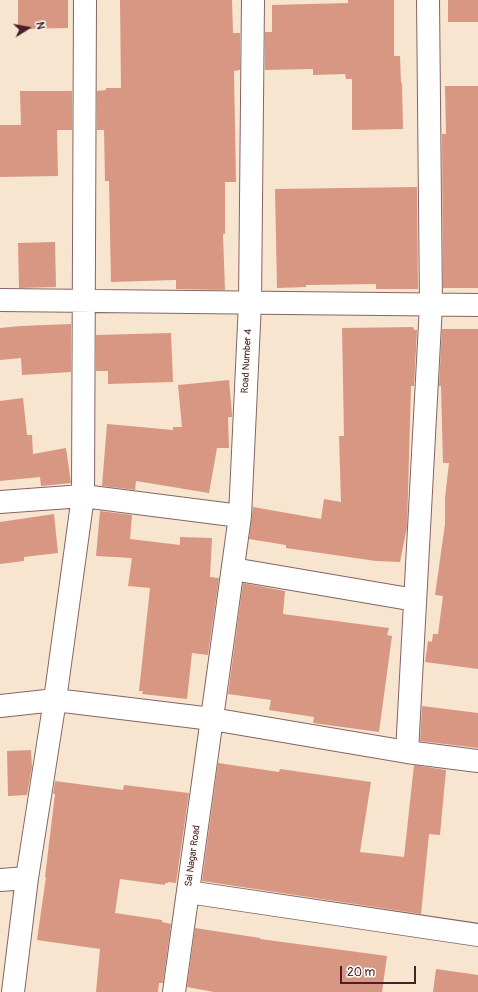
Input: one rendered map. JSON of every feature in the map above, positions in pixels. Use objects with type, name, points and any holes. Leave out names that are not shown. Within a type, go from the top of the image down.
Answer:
[{"type":"street","points":[[13,992],[27,878],[55,700],[83,496],[85,0]]},
{"type":"street","name":"Road Number 4","points":[[212,719],[240,516],[250,303],[253,0]]},
{"type":"street","points":[[407,752],[431,305],[428,0]]},
{"type":"street","points":[[0,300],[478,305]]},
{"type":"street","points":[[0,502],[83,496],[240,516]]},
{"type":"street","points":[[233,569],[415,600]]},
{"type":"street","points":[[0,706],[55,700],[212,719],[407,752],[478,761]]},
{"type":"street","name":"Sai Nagar Road","points":[[174,992],[212,719]]},
{"type":"street","points":[[0,880],[27,878]]},
{"type":"street","points":[[188,892],[478,935]]},
{"type":"building","points":[[18,0],[68,0],[68,28],[18,29]]},
{"type":"building","points":[[120,0],[232,0],[233,33],[240,33],[240,70],[234,71],[236,182],[225,182],[225,234],[223,234],[225,290],[176,289],[176,280],[111,282],[109,181],[105,181],[104,130],[97,130],[97,91],[106,90],[106,88],[121,88]]},
{"type":"building","points":[[348,0],[394,0],[394,56],[400,56],[403,129],[352,130],[352,79],[346,79],[345,74],[313,75],[313,69],[265,70],[265,32],[272,32],[272,5],[348,3]]},
{"type":"building","points":[[448,0],[478,0],[478,22],[448,22]]},
{"type":"building","points":[[445,86],[478,86],[478,288],[443,288],[442,134],[446,134]]},
{"type":"building","points":[[20,91],[72,91],[72,130],[57,130],[58,176],[0,177],[0,125],[21,125]]},
{"type":"building","points":[[417,187],[418,289],[376,289],[376,284],[306,285],[306,287],[277,288],[275,189]]},
{"type":"building","points":[[55,242],[56,287],[19,288],[18,243]]},
{"type":"building","points":[[71,324],[71,372],[22,375],[21,358],[0,360],[0,328]]},
{"type":"building","points":[[413,327],[414,330],[417,330],[414,386],[411,386],[407,527],[400,562],[376,561],[286,548],[286,545],[249,539],[253,507],[321,519],[324,499],[341,502],[339,436],[344,436],[342,328]]},
{"type":"building","points":[[442,329],[478,329],[478,669],[425,662],[428,641],[432,642],[433,634],[438,634],[443,596],[435,595],[445,524],[445,498],[449,463],[443,463],[441,386],[439,386]]},
{"type":"building","points":[[171,333],[173,382],[108,384],[108,371],[96,371],[96,335]]},
{"type":"building","points":[[229,380],[232,417],[228,417],[229,448],[217,448],[209,493],[136,481],[135,490],[102,486],[107,424],[173,430],[173,427],[182,427],[178,385]]},
{"type":"building","points":[[23,398],[27,435],[32,435],[33,454],[66,448],[71,483],[41,486],[40,477],[0,481],[0,401]]},
{"type":"building","points":[[100,511],[132,515],[130,539],[180,545],[180,537],[212,538],[210,577],[219,578],[208,655],[192,653],[187,699],[142,694],[143,691],[139,691],[150,588],[128,586],[132,558],[96,556]]},
{"type":"building","points":[[54,514],[58,553],[24,557],[24,561],[0,564],[0,522]]},
{"type":"building","points":[[243,583],[285,591],[283,614],[389,628],[387,635],[392,636],[379,732],[313,723],[314,717],[269,710],[271,700],[228,694]]},
{"type":"building","points":[[422,706],[478,713],[478,748],[420,741]]},
{"type":"building","points":[[31,750],[32,767],[27,795],[8,796],[7,751]]},
{"type":"building","points":[[218,763],[279,772],[280,769],[371,782],[360,852],[404,857],[414,765],[446,770],[440,835],[429,834],[421,914],[202,881]]},
{"type":"building","points":[[55,781],[123,790],[124,785],[189,793],[176,883],[168,882],[165,883],[165,885],[120,879],[115,913],[162,920],[162,922],[171,924],[163,983],[159,983],[158,992],[96,992],[100,949],[37,940],[46,877],[55,794],[53,794]]},
{"type":"building","points":[[195,928],[260,939],[387,956],[382,992],[214,992],[187,987]]},
{"type":"building","points":[[436,969],[478,975],[478,992],[433,992]]}]
